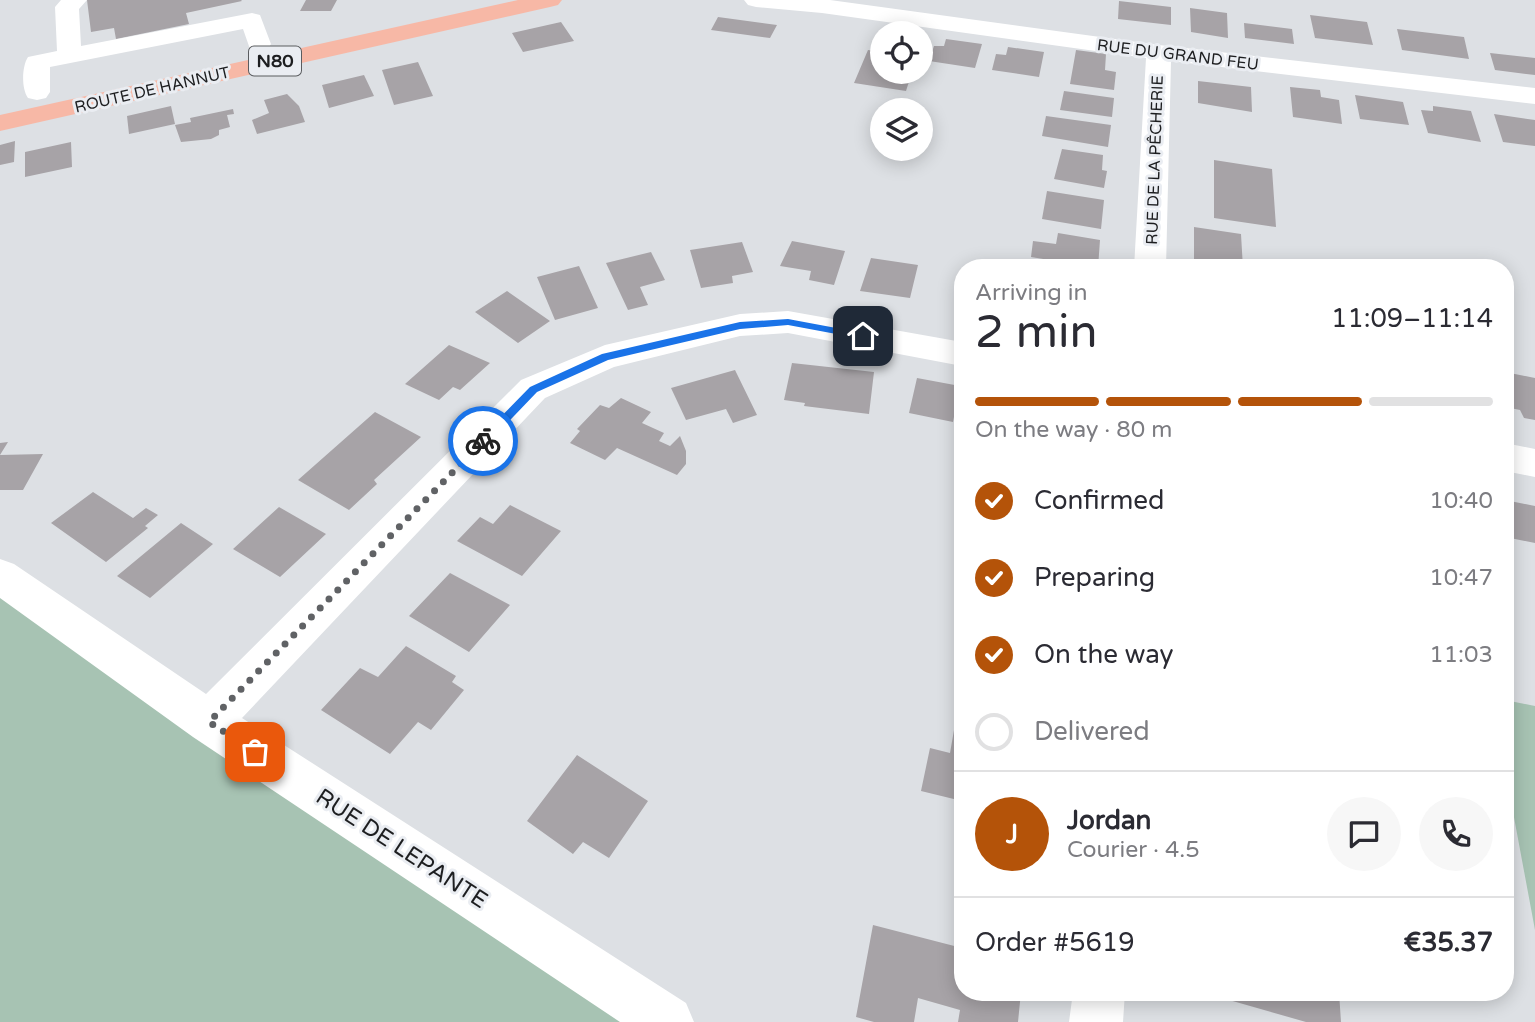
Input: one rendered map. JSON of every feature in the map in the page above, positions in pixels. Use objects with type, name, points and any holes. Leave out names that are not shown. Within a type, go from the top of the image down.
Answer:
[{"type":"main road","name":"ROUTE DE HANNUT","points":[[0,100],[463,0]]},
{"type":"main road","name":"ROUTE DE HANNUT","points":[[0,123],[550,0]]},
{"type":"street","points":[[71,56],[67,39],[66,8],[75,0]]},
{"type":"street","name":"RUE DU GRAND FEU","points":[[756,0],[808,6],[814,3],[1159,52],[1535,96]]},
{"type":"street","points":[[37,92],[37,62],[252,20],[259,44]]},
{"type":"street","name":"RUE DE LA PÊCHERIE","points":[[1150,259],[1159,52]]},
{"type":"street","points":[[209,722],[533,389],[605,357],[740,325],[788,322],[954,353]]},
{"type":"street","points":[[1514,459],[1535,463]]},
{"type":"street","name":"RUE DE LEPANTE","points":[[0,576],[209,722],[667,1022]]},
{"type":"street","points":[[1096,1022],[1097,1001]]},
{"type":"green space","points":[[0,592],[628,1022],[0,1022]]},
{"type":"green space","points":[[1514,702],[1535,706],[1535,930],[1514,817]]},
{"type":"building","points":[[87,0],[242,1],[186,13],[189,24],[116,39],[114,28],[91,32]]},
{"type":"building","points":[[306,0],[337,0],[331,11],[300,11]]},
{"type":"building","points":[[1119,1],[1171,7],[1171,25],[1118,19]]},
{"type":"building","points":[[1190,8],[1227,13],[1228,38],[1191,32]]},
{"type":"building","points":[[1310,15],[1367,22],[1373,45],[1315,38]]},
{"type":"building","points":[[718,17],[777,25],[770,38],[711,30]]},
{"type":"building","points":[[561,22],[574,41],[523,52],[512,33]]},
{"type":"building","points":[[1244,23],[1292,29],[1294,44],[1245,38]]},
{"type":"building","points":[[1397,29],[1464,37],[1469,59],[1402,50]]},
{"type":"building","points":[[946,39],[982,44],[975,68],[933,62],[934,46],[944,46]]},
{"type":"building","points":[[1008,47],[1044,52],[1039,77],[992,70],[996,54],[1006,55]]},
{"type":"building","points":[[868,50],[870,84],[908,84],[906,91],[854,83]]},
{"type":"building","points":[[1076,50],[1106,54],[1105,70],[1116,72],[1114,90],[1070,84]]},
{"type":"building","points":[[1490,53],[1535,58],[1535,75],[1495,70]]},
{"type":"building","points":[[418,62],[433,96],[394,105],[382,70]]},
{"type":"building","points":[[364,75],[374,96],[329,108],[322,85]]},
{"type":"building","points":[[1198,81],[1251,87],[1252,112],[1198,103]]},
{"type":"building","points":[[1290,87],[1320,90],[1321,97],[1339,100],[1342,124],[1293,117]]},
{"type":"building","points":[[1064,91],[1114,98],[1112,117],[1060,110]]},
{"type":"building","points":[[287,94],[299,106],[305,122],[257,134],[252,120],[269,113],[264,100]]},
{"type":"building","points":[[1355,95],[1403,102],[1409,125],[1360,119]]},
{"type":"building","points":[[171,106],[175,124],[129,134],[127,116]]},
{"type":"building","points":[[1433,106],[1471,111],[1481,142],[1428,133],[1421,110],[1433,111]]},
{"type":"building","points":[[233,109],[234,114],[227,115],[230,127],[219,130],[219,135],[211,139],[181,142],[175,125],[191,122],[190,118]]},
{"type":"building","points":[[1494,114],[1535,120],[1535,146],[1503,142]]},
{"type":"building","points":[[1046,116],[1111,125],[1108,147],[1042,136]]},
{"type":"building","points":[[15,141],[14,162],[0,165],[0,145]]},
{"type":"building","points":[[71,142],[72,167],[25,177],[25,152]]},
{"type":"building","points":[[1062,149],[1103,155],[1102,170],[1107,171],[1104,188],[1054,179]]},
{"type":"building","points":[[1214,160],[1272,169],[1276,227],[1214,218]]},
{"type":"building","points":[[1047,191],[1104,200],[1101,229],[1042,219]]},
{"type":"building","points":[[1194,227],[1241,234],[1242,259],[1194,259]]},
{"type":"building","points":[[1058,233],[1100,240],[1099,259],[1031,257],[1033,241],[1056,244]]},
{"type":"building","points":[[792,241],[845,251],[834,285],[809,280],[811,271],[780,266]]},
{"type":"building","points":[[742,242],[753,272],[732,276],[733,283],[701,288],[690,250]]},
{"type":"building","points":[[651,252],[665,280],[640,287],[648,305],[628,310],[606,263]]},
{"type":"building","points":[[871,258],[918,265],[910,298],[860,291]]},
{"type":"building","points":[[579,266],[598,308],[555,320],[537,277]]},
{"type":"building","points":[[507,291],[550,321],[518,343],[475,312]]},
{"type":"building","points":[[449,345],[490,363],[460,390],[453,387],[439,400],[405,384]]},
{"type":"building","points":[[792,363],[874,372],[869,414],[804,406],[805,403],[784,400]]},
{"type":"building","points":[[735,370],[757,415],[733,423],[726,409],[686,420],[671,388]]},
{"type":"building","points":[[1514,374],[1535,378],[1535,420],[1524,418],[1520,410],[1514,409]]},
{"type":"building","points":[[917,378],[954,385],[953,422],[909,413]]},
{"type":"building","points":[[621,398],[651,412],[642,423],[664,433],[659,441],[670,446],[680,436],[686,451],[686,464],[677,475],[617,448],[605,460],[570,443],[580,431],[577,429],[600,405],[609,408]]},
{"type":"building","points":[[375,412],[421,437],[374,480],[377,484],[349,510],[298,480]]},
{"type":"building","points":[[8,442],[0,455],[0,443]]},
{"type":"building","points":[[43,454],[23,490],[0,490],[0,455]]},
{"type":"building","points":[[93,492],[133,518],[146,508],[158,515],[145,526],[148,528],[106,562],[51,523]]},
{"type":"building","points":[[1514,502],[1535,506],[1535,543],[1514,539]]},
{"type":"building","points":[[510,505],[561,531],[522,576],[457,541],[480,517],[493,524]]},
{"type":"building","points":[[279,507],[326,534],[280,577],[233,549]]},
{"type":"building","points":[[181,523],[213,544],[150,598],[117,576]]},
{"type":"building","points":[[450,573],[510,605],[469,652],[409,616]]},
{"type":"building","points":[[406,646],[456,676],[452,682],[464,690],[431,730],[418,722],[390,754],[321,710],[360,668],[378,677]]},
{"type":"building","points":[[954,730],[954,799],[921,791],[930,748],[950,753]]},
{"type":"building","points":[[577,755],[648,801],[609,858],[583,842],[573,854],[527,821]]},
{"type":"building","points":[[873,925],[954,946],[954,1001],[1020,1001],[1018,1022],[958,1022],[960,1010],[918,998],[914,1022],[874,1022],[856,1017]]},
{"type":"building","points":[[1232,1001],[1340,1001],[1341,1022],[1306,1022]]},
{"type":"way so far","points":[[255,752],[209,722],[483,441]]},
{"type":"route","points":[[483,441],[533,389],[605,357],[740,325],[788,322],[863,336]]}]
